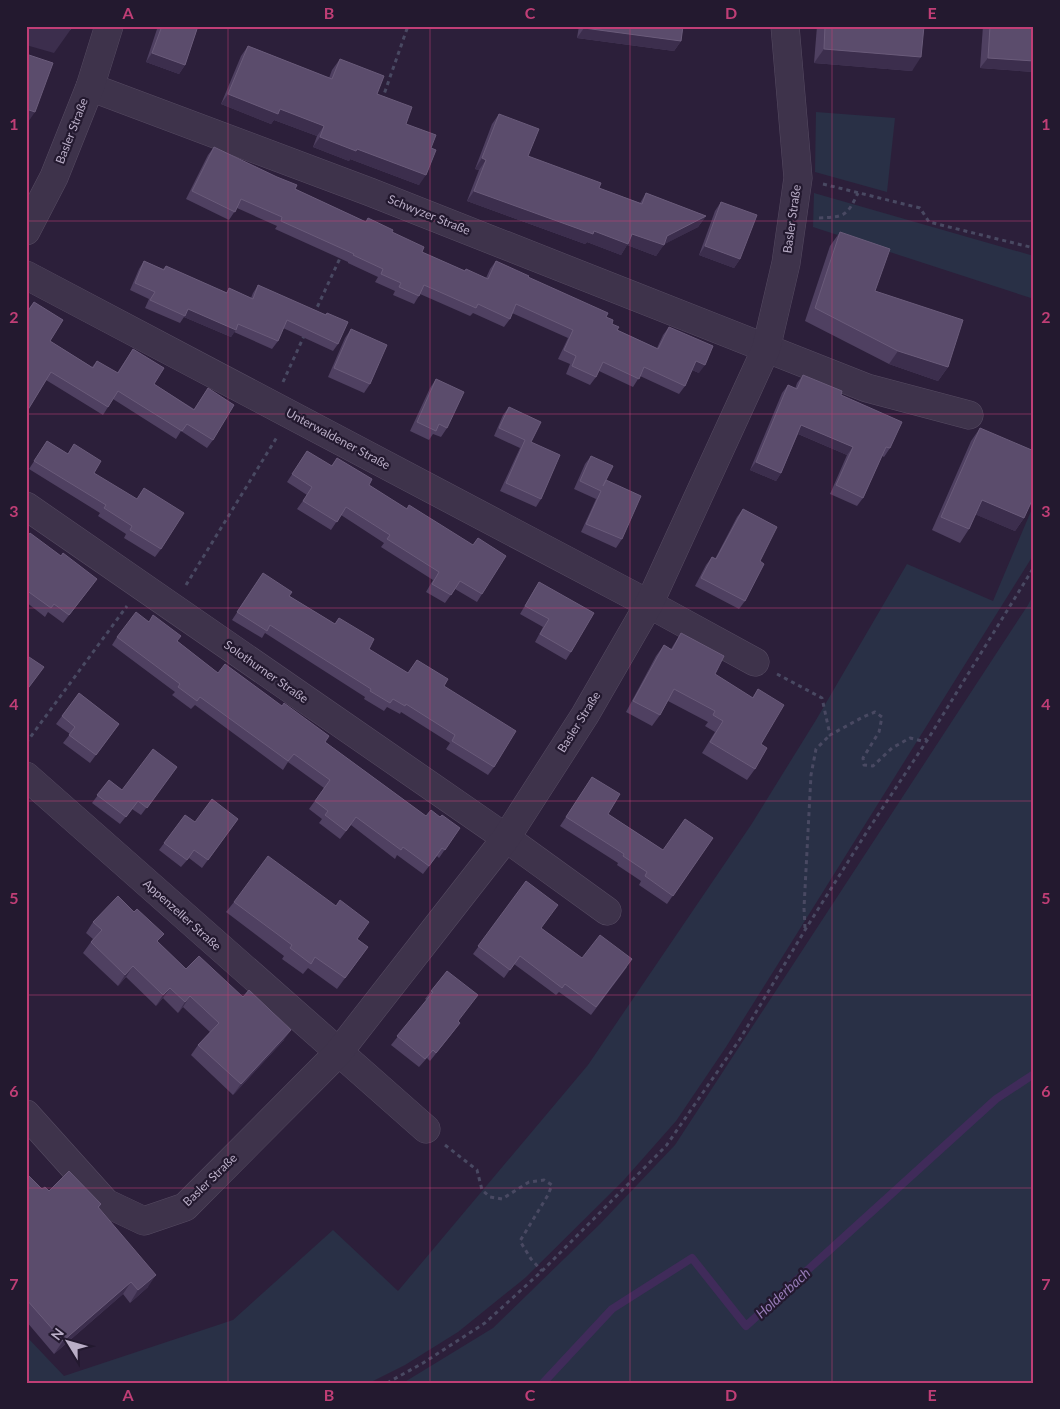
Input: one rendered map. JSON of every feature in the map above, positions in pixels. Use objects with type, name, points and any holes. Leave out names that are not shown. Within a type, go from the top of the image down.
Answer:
[{"type":"street","name":"Basler Straße","points":[[26,231],[54,177],[90,87],[109,26]]},
{"type":"street","name":"Basler Straße","points":[[26,1114],[106,1203],[144,1221],[185,1207],[338,1053],[506,838],[585,715],[649,604],[766,349],[786,263],[798,178],[785,26]]},
{"type":"street","name":"Schwyzer Straße","points":[[90,87],[370,192],[766,349]]},
{"type":"street","name":"Unterwaldener Straße","points":[[26,275],[649,604]]},
{"type":"street","points":[[766,349],[867,388],[969,415]]},
{"type":"street","name":"Solothurner Straße","points":[[26,506],[506,838]]},
{"type":"street","points":[[649,604],[755,662]]},
{"type":"street","name":"Appenzeller Straße","points":[[26,776],[338,1053]]},
{"type":"street","points":[[506,838],[607,911]]},
{"type":"street","points":[[338,1053],[426,1129]]},
{"type":"path","points":[[382,101],[408,26]]},
{"type":"path","points":[[798,178],[920,208],[929,222],[1034,248]]},
{"type":"path","points":[[793,214],[818,218],[836,218],[849,212],[858,193]]},
{"type":"path","points":[[313,317],[342,254]]},
{"type":"path","points":[[172,607],[282,410],[305,334]]},
{"type":"path","points":[[387,1383],[423,1363],[485,1323],[542,1271],[666,1146],[740,1039],[805,930],[928,739],[1034,567]]},
{"type":"path","points":[[26,742],[142,586]]},
{"type":"path","points":[[755,662],[822,698],[830,735]]},
{"type":"path","points":[[805,930],[804,908],[811,775],[816,749],[830,735],[875,712],[882,717],[878,732],[863,758],[864,765],[873,766],[892,748],[910,738],[922,741],[928,739]]},
{"type":"path","points":[[426,1129],[477,1170],[482,1190],[490,1197],[502,1199],[529,1182],[544,1180],[552,1186],[520,1241],[531,1259],[542,1271]]},
{"type":"shaded area","points":[[816,112],[895,118],[887,192],[815,172]]},
{"type":"shaded area","points":[[814,193],[1034,256],[1034,299],[813,227]]},
{"type":"shaded area","points":[[1034,504],[1034,554],[726,1047],[676,1121],[623,1181],[525,1278],[458,1332],[405,1365],[369,1383],[26,1383],[26,1336],[64,1376],[233,1320],[333,1230],[398,1291],[588,1065],[751,825],[816,720],[907,564],[993,601]]},
{"type":"shaded area","points":[[1034,593],[1034,1383],[403,1383],[493,1328],[600,1224],[675,1145],[1028,605]]},
{"type":"building","points":[[162,26],[198,26],[185,65],[152,53]]},
{"type":"building","points":[[584,26],[683,26],[681,41],[584,28]]},
{"type":"building","points":[[825,26],[924,26],[921,57],[824,49]]},
{"type":"building","points":[[990,26],[1034,26],[1034,61],[988,58]]},
{"type":"building","points":[[248,46],[332,79],[340,59],[384,76],[377,94],[412,107],[406,124],[436,135],[431,148],[436,150],[426,175],[320,137],[324,126],[280,109],[278,114],[228,94]]},
{"type":"building","points":[[26,54],[53,63],[35,112],[26,109]]},
{"type":"building","points":[[499,114],[539,129],[528,156],[601,183],[599,188],[642,204],[646,193],[706,216],[667,236],[664,245],[632,234],[628,244],[594,231],[593,234],[474,191],[486,160],[482,158]]},
{"type":"building","points":[[214,147],[297,185],[295,189],[366,222],[368,218],[393,230],[392,232],[424,247],[422,252],[465,271],[466,269],[488,279],[496,261],[529,276],[608,313],[606,317],[613,320],[612,324],[619,327],[617,330],[658,349],[669,327],[713,346],[705,365],[696,361],[685,386],[644,367],[639,379],[603,362],[596,377],[572,366],[576,356],[564,350],[573,330],[516,304],[510,319],[478,304],[476,308],[424,285],[419,296],[399,287],[401,283],[381,274],[383,269],[281,221],[282,217],[241,199],[235,212],[192,191]]},
{"type":"building","points":[[721,202],[757,215],[740,259],[705,246]]},
{"type":"building","points":[[840,232],[890,249],[875,291],[963,320],[948,367],[898,351],[815,308]]},
{"type":"building","points":[[144,261],[164,270],[166,266],[227,293],[229,288],[253,299],[258,285],[326,315],[327,313],[348,322],[338,344],[287,320],[278,341],[238,324],[236,330],[188,309],[185,316],[150,300],[155,292],[135,283]]},
{"type":"building","points":[[34,302],[63,320],[50,341],[93,368],[97,361],[118,373],[133,349],[164,368],[154,384],[194,410],[208,388],[234,405],[213,440],[187,424],[182,431],[118,391],[108,407],[51,372],[26,413],[26,314]]},
{"type":"building","points":[[351,329],[387,345],[370,384],[334,368]]},
{"type":"building","points":[[803,375],[842,391],[841,395],[902,422],[890,448],[886,447],[863,498],[836,485],[853,447],[801,425],[781,473],[756,462],[788,385],[797,389]]},
{"type":"building","points":[[436,379],[464,392],[447,428],[439,424],[436,431],[417,422]]},
{"type":"building","points":[[509,407],[541,422],[531,442],[560,455],[541,499],[506,483],[525,440],[499,428]]},
{"type":"building","points":[[980,428],[1034,451],[1034,496],[1024,518],[982,500],[969,529],[941,517]]},
{"type":"building","points":[[47,441],[68,454],[74,444],[101,461],[94,473],[137,499],[144,488],[184,513],[161,549],[130,530],[132,526],[104,508],[106,505],[34,461]]},
{"type":"building","points":[[307,451],[332,466],[337,458],[372,479],[369,485],[407,509],[409,505],[473,545],[478,538],[506,556],[482,594],[460,581],[451,595],[432,584],[439,572],[387,539],[390,535],[346,507],[337,522],[303,501],[312,487],[292,474]]},
{"type":"building","points":[[591,456],[613,466],[606,480],[641,496],[622,539],[586,524],[601,491],[580,481]]},
{"type":"building","points":[[743,509],[777,527],[760,561],[764,564],[745,601],[701,578],[712,557],[716,559]]},
{"type":"building","points":[[30,533],[61,556],[63,553],[97,579],[69,615],[54,604],[51,608],[26,590],[26,538]]},
{"type":"building","points":[[263,573],[292,592],[289,596],[335,624],[339,618],[374,639],[369,649],[408,673],[417,660],[448,679],[444,686],[516,731],[494,767],[452,741],[455,735],[406,704],[405,706],[393,699],[390,703],[270,625],[267,631],[237,612]]},
{"type":"building","points":[[539,582],[594,613],[571,652],[540,634],[549,619],[525,606]]},
{"type":"building","points":[[136,612],[149,622],[153,615],[181,636],[177,641],[218,673],[225,664],[282,706],[284,703],[329,736],[325,742],[426,816],[431,810],[440,817],[442,815],[460,828],[445,850],[442,848],[429,866],[403,847],[401,850],[356,817],[346,831],[325,815],[328,811],[315,801],[330,780],[294,754],[288,761],[200,697],[197,701],[178,687],[180,684],[117,637]]},
{"type":"building","points":[[681,633],[724,656],[715,674],[753,698],[758,689],[784,705],[761,744],[767,748],[755,769],[710,742],[723,721],[713,715],[715,711],[674,689],[660,715],[633,701],[664,645],[672,650]]},
{"type":"building","points":[[26,655],[44,667],[26,691]]},
{"type":"building","points":[[79,693],[119,724],[96,755],[69,735],[75,727],[62,716]]},
{"type":"building","points":[[153,749],[177,767],[147,808],[138,801],[126,817],[97,795],[109,780],[122,790]]},
{"type":"building","points":[[592,777],[620,794],[608,814],[663,850],[685,819],[713,838],[673,896],[645,876],[647,872],[623,856],[624,854],[566,817]]},
{"type":"building","points":[[212,799],[238,819],[208,860],[194,850],[187,860],[164,843],[185,815],[195,822]]},
{"type":"building","points":[[268,856],[336,906],[340,900],[369,922],[357,939],[368,947],[345,978],[315,957],[311,964],[290,948],[292,945],[234,902]]},
{"type":"building","points":[[526,881],[558,905],[541,928],[582,958],[600,935],[632,959],[596,1007],[565,984],[562,988],[520,956],[510,970],[478,946]]},
{"type":"building","points":[[118,896],[134,912],[137,909],[164,934],[157,941],[186,969],[199,956],[243,997],[249,990],[291,1030],[241,1084],[198,1045],[219,1023],[190,996],[185,1002],[170,988],[163,995],[133,966],[125,975],[91,942],[102,930],[93,922]]},
{"type":"building","points":[[447,971],[478,995],[458,1021],[460,1023],[436,1053],[433,1050],[425,1059],[397,1036],[433,992],[431,991]]},
{"type":"building","points":[[69,1171],[101,1204],[98,1207],[156,1275],[138,1290],[131,1282],[63,1341],[26,1299],[26,1173],[42,1189],[45,1187],[49,1191]]},
{"type":"waterway","name":"Holderbach","points":[[543,1383],[612,1309],[692,1258],[746,1326],[996,1099],[1034,1074]]}]
